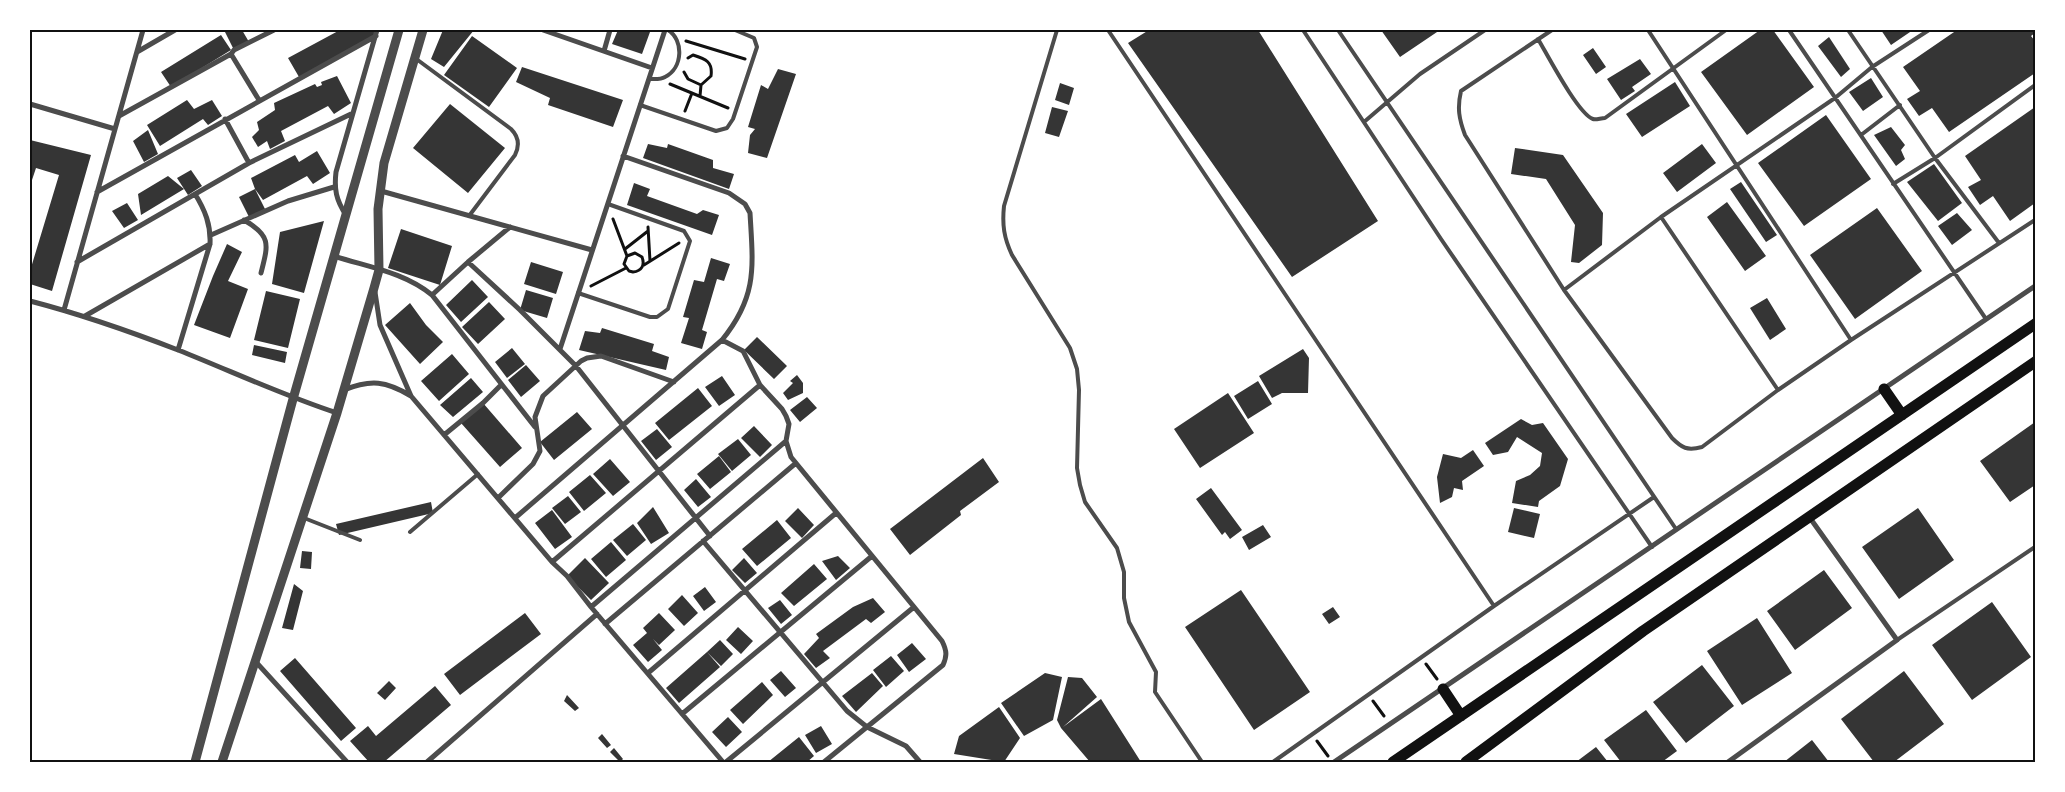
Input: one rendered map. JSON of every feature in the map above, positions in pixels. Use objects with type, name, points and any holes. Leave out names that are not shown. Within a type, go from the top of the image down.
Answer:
[{"type":"main road","points":[[1393,762],[2035,324]]},
{"type":"main road","points":[[1466,762],[1643,631],[2035,363]]},
{"type":"main road","points":[[1884,389],[1902,415]]},
{"type":"main road","points":[[1443,689],[1461,716]]},
{"type":"street","points":[[64,310],[143,30]]},
{"type":"street","points":[[137,52],[176,30]]},
{"type":"street","points":[[119,116],[231,54],[234,50],[274,30]]},
{"type":"street","points":[[196,762],[293,399],[399,30]]},
{"type":"street","points":[[222,762],[337,413],[379,270],[378,232],[380,191],[384,163],[423,30]]},
{"type":"street","points":[[543,30],[652,68]]},
{"type":"street","points":[[604,51],[610,30]]},
{"type":"street","points":[[560,349],[666,30]]},
{"type":"street","points":[[346,215],[338,202],[334,187],[336,172],[351,114],[377,33]]},
{"type":"street","points":[[97,192],[377,33]]},
{"type":"street","points":[[231,54],[259,100]]},
{"type":"street","points":[[30,104],[115,128]]},
{"type":"street","points":[[77,262],[249,163],[351,114]]},
{"type":"street","points":[[225,119],[249,163]]},
{"type":"street","points":[[515,518],[722,340],[736,323],[747,300],[752,276],[750,213],[745,204],[729,193],[623,156]]},
{"type":"street","points":[[211,235],[288,201],[334,187]]},
{"type":"street","points":[[380,191],[592,250]]},
{"type":"street","points":[[178,350],[210,244],[211,235],[203,207],[195,194]]},
{"type":"street","points":[[244,220],[258,228],[265,238],[266,250],[261,273]]},
{"type":"street","points":[[432,295],[510,227]]},
{"type":"street","points":[[85,316],[210,244]]},
{"type":"street","points":[[334,256],[409,279],[432,295],[535,427]]},
{"type":"street","points":[[468,262],[576,366],[710,536]]},
{"type":"street","points":[[1333,762],[2035,286]]},
{"type":"street","points":[[374,288],[380,325],[394,360],[412,396],[552,562],[567,576],[605,624],[725,762],[914,607]]},
{"type":"street","points":[[30,301],[85,316],[178,350],[293,399],[337,413]]},
{"type":"street","points":[[722,340],[743,351],[760,385],[782,409],[789,424],[786,441],[791,457],[942,642],[947,656],[943,665],[824,762]]},
{"type":"street","points":[[498,498],[533,464],[540,451],[535,427],[537,407],[543,396],[587,358],[601,356],[674,382]]},
{"type":"street","points":[[344,390],[360,384],[377,382],[394,385],[412,396]]},
{"type":"street","points":[[444,435],[483,403],[501,385]]},
{"type":"street","points":[[552,562],[760,385]]},
{"type":"street","points":[[591,607],[786,441]]},
{"type":"street","points":[[605,624],[796,463]]},
{"type":"street","points":[[648,674],[836,513]]},
{"type":"street","points":[[1728,762],[1897,640],[1810,518]]},
{"type":"street","points":[[703,541],[824,682],[846,711],[867,727],[906,746],[920,762]]},
{"type":"street","points":[[682,714],[872,556]]},
{"type":"street","points":[[427,762],[597,614]]},
{"type":"street","points":[[255,661],[347,762]]},
{"type":"lane","points":[[649,79],[667,76],[673,71],[678,61],[680,51],[676,38],[666,30]]},
{"type":"lane","points":[[640,105],[716,131],[722,130],[731,124],[757,47],[756,41],[751,36],[735,30]]},
{"type":"lane","points":[[1057,30],[1004,206],[1003,223],[1005,239],[1012,255],[1070,348],[1077,369],[1080,390],[1077,468],[1085,502],[1117,548],[1124,572],[1124,598],[1129,622],[1156,672],[1155,692],[1202,762]]},
{"type":"lane","points":[[1108,30],[1494,606]]},
{"type":"lane","points":[[1303,30],[1441,239],[1652,547]]},
{"type":"lane","points":[[1338,30],[1676,530]]},
{"type":"lane","points":[[1364,122],[1420,74],[1485,30]]},
{"type":"lane","points":[[1552,30],[1461,91],[1457,106],[1460,120],[1465,135],[1564,290],[1672,438],[1682,448],[1691,450],[1702,447],[1778,390],[1851,340],[2035,220]]},
{"type":"lane","points":[[1648,30],[1851,340]]},
{"type":"lane","points":[[1538,39],[1577,104],[1586,114],[1594,119],[1605,118],[1726,30]]},
{"type":"lane","points":[[1789,30],[1986,319]]},
{"type":"lane","points":[[1848,30],[1935,158],[1999,243]]},
{"type":"lane","points":[[1564,290],[1661,217],[1835,98],[1872,66],[1929,30]]},
{"type":"lane","points":[[415,58],[511,129],[518,138],[519,144],[515,155],[469,216]]},
{"type":"lane","points":[[1894,184],[1935,158],[2035,85]]},
{"type":"lane","points":[[1861,136],[1900,105]]},
{"type":"lane","points":[[578,293],[650,317],[663,314],[668,309],[690,241],[689,237],[684,231],[608,204]]},
{"type":"lane","points":[[1661,217],[1778,390]]},
{"type":"lane","points":[[410,532],[478,474]]},
{"type":"lane","points":[[1272,762],[1494,606],[1654,497]]},
{"type":"lane","points":[[302,517],[360,540]]},
{"type":"lane","points":[[1897,640],[2035,548]]},
{"type":"path","points":[[676,38],[752,62]]},
{"type":"path","points":[[700,96],[701,85],[711,76],[711,67],[706,59],[693,54],[688,58],[684,73],[688,79],[701,85]]},
{"type":"path","points":[[658,79],[736,111]]},
{"type":"path","points":[[682,119],[692,93]]},
{"type":"path","points":[[608,204],[627,256],[624,264],[626,268],[633,272],[641,269],[643,265],[689,237]]},
{"type":"path","points":[[648,218],[650,261]]},
{"type":"path","points":[[625,250],[648,230]]},
{"type":"path","points":[[627,256],[631,253],[639,254],[642,257],[643,265]]},
{"type":"path","points":[[578,293],[626,268]]},
{"type":"path","points":[[1421,657],[1443,689]]},
{"type":"path","points":[[1368,694],[1390,725]]},
{"type":"path","points":[[1312,734],[1333,762]]},
{"type":"building","points":[[224,30],[242,30],[249,42],[234,50]]},
{"type":"building","points":[[340,30],[373,30],[376,36],[299,77],[288,58]]},
{"type":"building","points":[[443,30],[474,30],[444,67],[431,59]]},
{"type":"building","points":[[618,30],[643,30],[650,32],[642,54],[612,44]]},
{"type":"building","points":[[1149,30],[1258,30],[1378,221],[1292,277],[1128,43]]},
{"type":"building","points":[[1381,30],[1440,30],[1400,57]]},
{"type":"building","points":[[1760,30],[1773,30],[1814,87],[1747,135],[1701,72]]},
{"type":"building","points":[[1881,30],[1913,30],[1891,45]]},
{"type":"building","points":[[1957,30],[2035,30],[2035,33],[2031,36],[2035,41],[2035,73],[1949,132],[1932,108],[1919,116],[1907,99],[1920,91],[1903,67]]},
{"type":"building","points":[[221,35],[231,50],[171,87],[161,72]]},
{"type":"building","points":[[472,36],[517,68],[489,107],[444,75]]},
{"type":"building","points":[[1829,37],[1850,69],[1841,77],[1818,46]]},
{"type":"building","points":[[1593,48],[1606,67],[1596,74],[1583,55]]},
{"type":"building","points":[[1640,59],[1651,74],[1632,87],[1635,91],[1621,100],[1607,79]]},
{"type":"building","points":[[522,67],[623,100],[613,127],[548,105],[550,98],[516,82]]},
{"type":"building","points":[[778,69],[796,74],[767,158],[748,153],[750,135],[755,129],[748,127],[761,85],[768,89]]},
{"type":"building","points":[[337,76],[351,103],[334,114],[328,106],[281,131],[285,141],[270,149],[267,141],[258,147],[252,137],[259,130],[257,122],[275,110],[274,103],[315,84],[317,87],[322,85],[321,82]]},
{"type":"building","points":[[1871,78],[1883,97],[1863,111],[1849,92]]},
{"type":"building","points":[[1675,82],[1690,106],[1642,137],[1626,114]]},
{"type":"building","points":[[1060,83],[1074,88],[1069,105],[1055,100]]},
{"type":"building","points":[[187,100],[194,109],[212,100],[222,116],[208,125],[203,119],[160,146],[147,125]]},
{"type":"building","points":[[450,104],[505,148],[468,193],[413,148]]},
{"type":"building","points":[[1052,107],[1068,111],[1059,137],[1045,133]]},
{"type":"building","points":[[2035,107],[2035,203],[2010,221],[1993,196],[1980,205],[1968,187],[1981,180],[1965,156]]},
{"type":"building","points":[[1826,115],[1871,179],[1804,226],[1758,163]]},
{"type":"building","points":[[1891,127],[1905,145],[1901,150],[1905,159],[1896,166],[1874,135]]},
{"type":"building","points":[[148,130],[158,154],[144,162],[133,141]]},
{"type":"building","points":[[30,140],[91,155],[52,291],[30,284],[30,271],[59,175],[36,168],[30,186]]},
{"type":"building","points":[[648,144],[667,148],[668,144],[713,160],[713,168],[734,174],[729,189],[643,158]]},
{"type":"building","points":[[1702,144],[1716,163],[1677,192],[1663,173]]},
{"type":"building","points":[[1515,148],[1563,155],[1603,213],[1602,245],[1579,263],[1571,262],[1575,225],[1546,179],[1511,174]]},
{"type":"building","points":[[317,151],[330,173],[313,184],[307,176],[263,200],[255,189],[251,178],[295,155],[299,162]]},
{"type":"building","points":[[1934,164],[1962,203],[1938,221],[1907,182]]},
{"type":"building","points":[[191,170],[202,186],[188,195],[177,178]]},
{"type":"building","points":[[168,176],[184,189],[141,215],[138,194]]},
{"type":"building","points":[[1741,182],[1777,235],[1766,242],[1730,189]]},
{"type":"building","points":[[634,183],[650,189],[647,196],[697,214],[703,210],[719,215],[712,235],[627,205]]},
{"type":"building","points":[[255,189],[265,209],[249,217],[239,197]]},
{"type":"building","points":[[1727,202],[1766,256],[1745,271],[1707,217]]},
{"type":"building","points":[[127,203],[138,220],[124,228],[112,211]]},
{"type":"building","points":[[1877,208],[1922,271],[1855,319],[1810,255]]},
{"type":"building","points":[[1957,213],[1972,230],[1952,245],[1938,226]]},
{"type":"building","points":[[324,221],[304,293],[272,284],[280,232]]},
{"type":"building","points":[[401,229],[452,246],[440,285],[388,268]]},
{"type":"building","points":[[227,244],[242,252],[228,281],[248,289],[230,338],[194,325]]},
{"type":"building","points":[[711,258],[730,264],[724,281],[717,279],[702,330],[707,332],[702,349],[681,343],[689,318],[683,317],[694,280],[704,282]]},
{"type":"building","points":[[531,262],[563,272],[556,294],[524,284]]},
{"type":"building","points":[[472,280],[488,297],[461,322],[446,305]]},
{"type":"building","points":[[526,290],[553,298],[547,318],[520,310]]},
{"type":"building","points":[[266,291],[300,299],[288,348],[254,340]]},
{"type":"building","points":[[1767,298],[1786,329],[1770,340],[1750,308]]},
{"type":"building","points":[[489,302],[505,319],[478,344],[462,327]]},
{"type":"building","points":[[410,303],[426,325],[443,342],[420,364],[385,325]]},
{"type":"building","points":[[602,328],[654,344],[652,351],[669,357],[666,370],[579,350],[585,331],[600,333]]},
{"type":"building","points":[[757,337],[787,366],[774,379],[744,350]]},
{"type":"building","points":[[254,345],[287,352],[285,363],[252,355]]},
{"type":"building","points":[[512,348],[525,364],[507,378],[495,362]]},
{"type":"building","points":[[1303,349],[1309,358],[1308,393],[1282,393],[1272,398],[1259,376]]},
{"type":"building","points":[[452,354],[469,374],[439,401],[421,381]]},
{"type":"building","points":[[526,365],[540,381],[521,397],[508,380]]},
{"type":"building","points":[[797,375],[803,383],[803,393],[788,400],[783,393],[793,383],[790,381]]},
{"type":"building","points":[[722,376],[735,395],[719,406],[705,387]]},
{"type":"building","points":[[471,378],[483,392],[453,417],[440,405]]},
{"type":"building","points":[[1258,381],[1272,404],[1248,419],[1234,396]]},
{"type":"building","points":[[698,388],[712,406],[669,440],[655,423]]},
{"type":"building","points":[[1228,393],[1254,433],[1200,468],[1174,429]]},
{"type":"building","points":[[807,397],[817,408],[800,422],[790,410]]},
{"type":"building","points":[[483,403],[522,448],[500,467],[461,423]]},
{"type":"building","points":[[577,412],[592,429],[554,460],[540,442]]},
{"type":"building","points":[[1521,419],[1532,425],[1543,423],[1568,459],[1560,486],[1539,501],[1538,507],[1512,503],[1516,481],[1530,475],[1540,466],[1542,453],[1517,437],[1508,452],[1493,455],[1485,443]]},
{"type":"building","points":[[2035,422],[2035,485],[2010,502],[1980,461]]},
{"type":"building","points":[[754,426],[772,445],[760,457],[741,438]]},
{"type":"building","points":[[657,429],[672,447],[656,460],[641,441]]},
{"type":"building","points":[[738,439],[751,455],[732,471],[718,454]]},
{"type":"building","points":[[1473,450],[1484,466],[1462,481],[1463,490],[1454,488],[1452,497],[1440,503],[1437,477],[1443,454],[1461,458]]},
{"type":"building","points":[[719,456],[731,472],[710,489],[697,474]]},
{"type":"building","points":[[983,458],[999,482],[960,511],[961,515],[910,555],[890,529]]},
{"type":"building","points":[[610,459],[630,482],[613,496],[593,474]]},
{"type":"building","points":[[590,475],[606,493],[584,511],[569,492]]},
{"type":"building","points":[[696,479],[711,497],[698,507],[684,490]]},
{"type":"building","points":[[1211,488],[1242,530],[1230,539],[1225,532],[1222,535],[1196,499]]},
{"type":"building","points":[[568,496],[581,512],[565,524],[552,508]]},
{"type":"building","points":[[431,502],[433,513],[339,535],[336,524]]},
{"type":"building","points":[[653,507],[669,533],[651,544],[637,523]]},
{"type":"building","points":[[798,508],[814,525],[802,538],[785,521]]},
{"type":"building","points":[[1514,508],[1540,514],[1534,538],[1508,532]]},
{"type":"building","points":[[1918,508],[1954,560],[1899,599],[1862,547]]},
{"type":"building","points":[[552,510],[572,537],[555,549],[535,523]]},
{"type":"building","points":[[777,520],[791,538],[757,566],[742,549]]},
{"type":"building","points":[[633,524],[646,540],[627,556],[613,540]]},
{"type":"building","points":[[1263,525],[1271,537],[1249,550],[1242,537]]},
{"type":"building","points":[[611,542],[626,560],[606,577],[591,559]]},
{"type":"building","points":[[302,551],[312,552],[311,569],[300,568]]},
{"type":"building","points":[[838,556],[850,568],[836,580],[822,561]]},
{"type":"building","points":[[585,558],[609,583],[591,600],[567,576]]},
{"type":"building","points":[[744,558],[757,573],[745,583],[732,570]]},
{"type":"building","points":[[814,564],[827,579],[794,606],[781,593]]},
{"type":"building","points":[[1824,570],[1852,608],[1795,650],[1767,611]]},
{"type":"building","points":[[294,584],[303,591],[293,630],[282,628]]},
{"type":"building","points":[[705,587],[716,602],[704,611],[693,596]]},
{"type":"building","points":[[1241,590],[1310,692],[1254,730],[1185,627]]},
{"type":"building","points":[[682,595],[698,613],[684,626],[668,609]]},
{"type":"building","points":[[873,598],[885,612],[871,623],[866,619],[823,651],[830,658],[816,668],[804,654],[819,638],[816,634],[853,607]]},
{"type":"building","points":[[780,600],[792,615],[781,624],[768,608]]},
{"type":"building","points":[[1992,602],[2031,657],[1972,700],[1932,645]]},
{"type":"building","points":[[1333,607],[1340,617],[1329,624],[1322,614]]},
{"type":"building","points":[[525,613],[541,634],[460,695],[444,674]]},
{"type":"building","points":[[659,613],[675,630],[659,645],[653,639],[662,650],[648,662],[633,645],[647,633],[643,628]]},
{"type":"building","points":[[1757,618],[1792,673],[1742,705],[1707,651]]},
{"type":"building","points":[[738,627],[753,641],[741,654],[726,640]]},
{"type":"building","points":[[720,640],[733,654],[721,666],[707,652]]},
{"type":"building","points":[[912,643],[926,659],[909,672],[897,655]]},
{"type":"building","points":[[707,652],[720,667],[679,703],[666,688]]},
{"type":"building","points":[[891,656],[904,671],[886,687],[873,670]]},
{"type":"building","points":[[295,658],[356,728],[341,741],[280,671]]},
{"type":"building","points":[[1702,665],[1734,706],[1686,743],[1653,702]]},
{"type":"building","points":[[781,671],[796,688],[785,697],[770,680]]},
{"type":"building","points":[[1904,671],[1944,724],[1894,762],[1874,762],[1841,719]]},
{"type":"building","points":[[872,673],[883,686],[856,712],[842,696]]},
{"type":"building","points":[[1045,673],[1062,677],[1053,720],[1024,736],[1001,703]]},
{"type":"building","points":[[1068,677],[1082,678],[1097,697],[1063,727],[1101,699],[1141,762],[1090,762],[1061,728],[1057,720]]},
{"type":"building","points":[[389,681],[396,688],[385,700],[377,693]]},
{"type":"building","points":[[762,682],[773,695],[743,724],[730,710]]},
{"type":"building","points":[[435,686],[451,705],[384,762],[369,762],[350,741],[368,726],[376,736]]},
{"type":"building","points":[[567,695],[579,708],[575,711],[564,701]]},
{"type":"building","points":[[999,707],[1020,738],[1004,762],[954,754],[959,736]]},
{"type":"building","points":[[1646,710],[1677,751],[1662,762],[1621,762],[1604,740]]},
{"type":"building","points":[[728,717],[742,732],[726,747],[712,732]]},
{"type":"building","points":[[821,726],[832,744],[816,753],[805,735]]},
{"type":"building","points":[[602,734],[611,745],[607,748],[598,738]]},
{"type":"building","points":[[799,737],[814,756],[807,762],[768,762]]},
{"type":"building","points":[[1812,740],[1829,762],[1784,762]]},
{"type":"building","points":[[1596,747],[1608,762],[1576,762]]},
{"type":"building","points":[[614,748],[623,759],[620,762],[610,752]]}]
